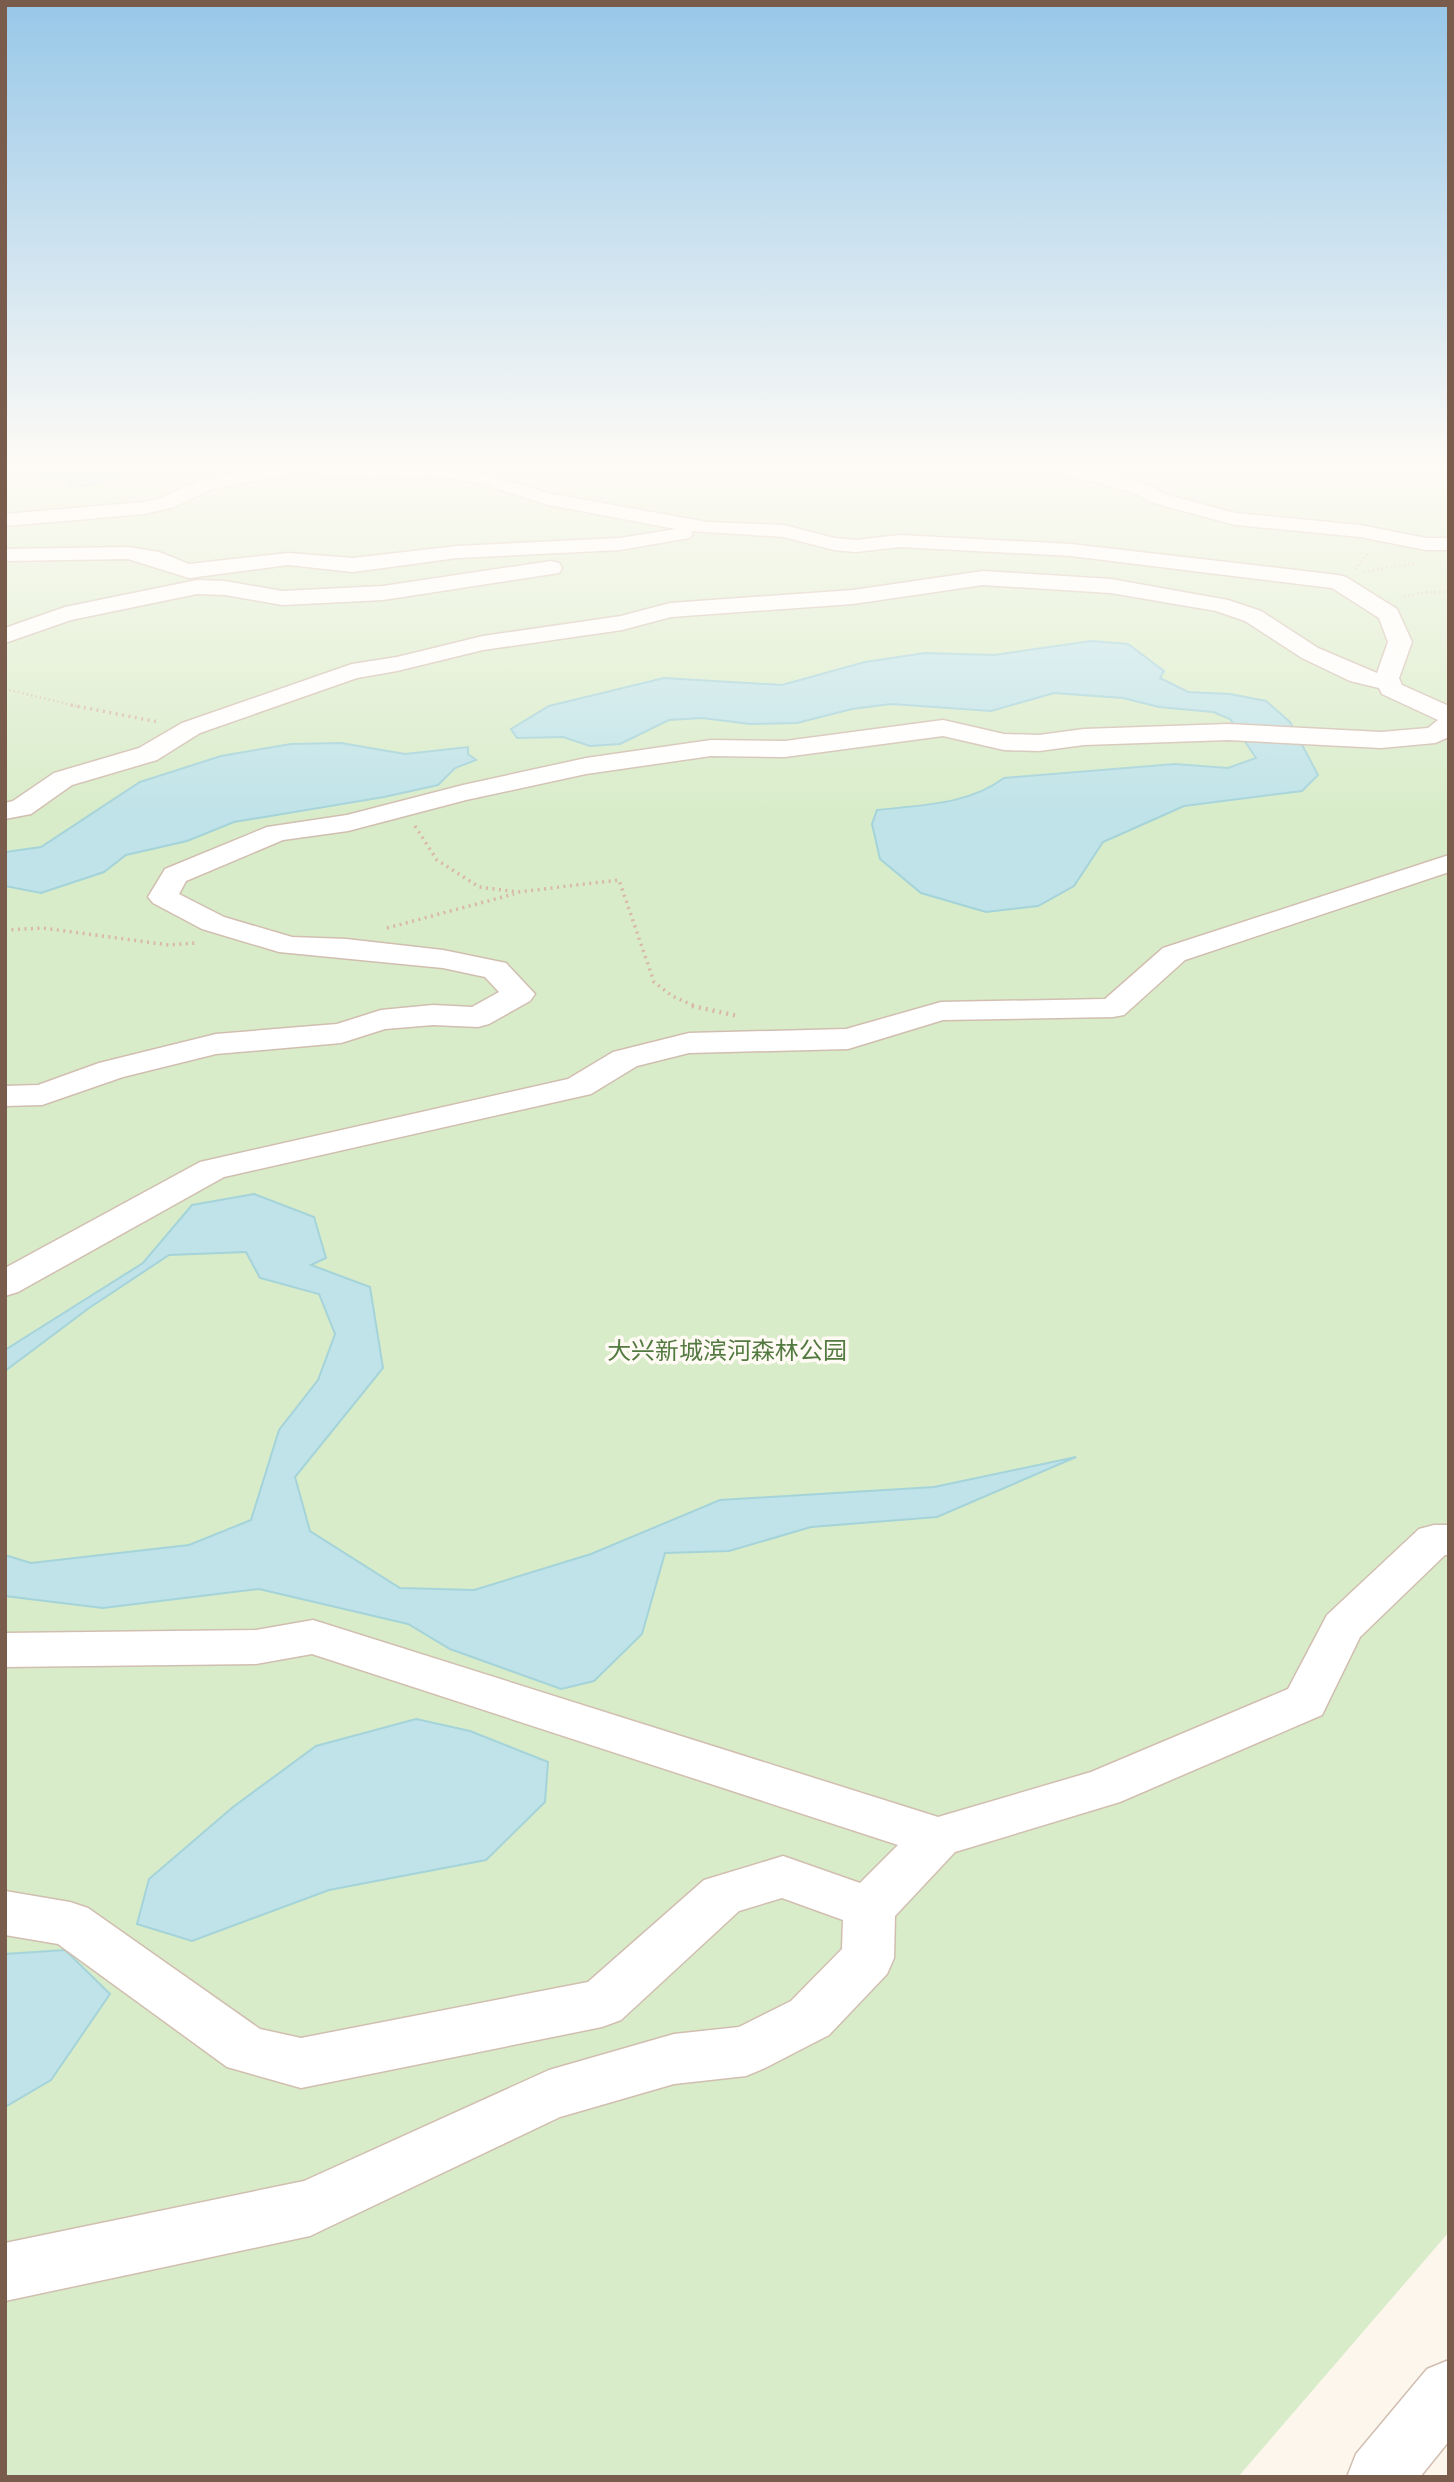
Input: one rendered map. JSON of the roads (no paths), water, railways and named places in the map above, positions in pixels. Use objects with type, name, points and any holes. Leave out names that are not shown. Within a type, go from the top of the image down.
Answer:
[{"type":"street","points":[[5,636],[65,614],[197,587],[225,588],[282,598],[383,593],[439,585]]},
{"type":"street","points":[[5,811],[21,808],[63,779],[148,754],[193,727],[352,671],[397,664],[483,643],[610,625],[670,610],[853,597],[937,585]]},
{"type":"street","points":[[1092,585],[1220,605],[1253,616],[1322,659],[1359,676],[1390,684]]},
{"type":"street","points":[[1342,585],[1389,614],[1400,642],[1387,678],[1391,689],[1449,716]]},
{"type":"street","points":[[5,1096],[42,1095],[111,1070],[216,1044],[341,1033],[381,1020],[433,1015],[478,1017],[519,994],[495,970],[443,959],[346,948],[290,946],[213,923],[163,897],[175,875],[277,833],[348,823],[586,766],[711,748],[785,749],[943,728],[1004,741],[1039,743],[1084,737],[1228,732],[1381,740],[1435,735],[1449,724]]},
{"type":"street","points":[[5,1284],[212,1169],[579,1087],[625,1059],[689,1043],[848,1039],[941,1011],[1113,1008],[1174,954],[1449,863]]},
{"type":"street","points":[[5,2272],[310,2208],[549,2095],[674,2059],[746,2051],[810,2018],[868,1958],[869,1908],[937,1837],[1103,1788],[1305,1703],[1343,1627],[1434,1540],[1449,1540]]},
{"type":"street","points":[[5,1650],[256,1647],[313,1637],[937,1837]]},
{"type":"street","points":[[5,1913],[70,1924],[246,2050],[301,2063],[602,2003],[722,1895],[783,1877],[869,1908]]},
{"type":"street","points":[[1378,2477],[1449,2391]]},
{"type":"water","points":[[1091,641],[1128,644],[1164,671],[1160,678],[1188,692],[1230,694],[1266,701],[1290,722],[1318,775],[1302,791],[1184,806],[1103,842],[1074,886],[1038,906],[986,912],[921,893],[880,859],[872,824],[877,810],[960,799],[1004,778],[1175,764],[1228,768],[1256,758],[1230,719],[1213,712],[1159,707],[1123,698],[1054,693],[991,711],[891,704],[852,709],[797,723],[750,724],[702,718],[669,720],[620,744],[590,746],[563,737],[517,738],[511,729],[549,706],[664,678],[782,685],[865,662],[925,653],[994,655]]},
{"type":"water","points":[[341,743],[405,754],[468,747],[468,754],[476,760],[455,768],[438,785],[384,797],[234,822],[187,841],[126,855],[104,872],[41,893],[5,886],[5,852],[41,847],[140,782],[221,756],[291,744]]},
{"type":"water","points":[[254,1194],[314,1217],[326,1258],[311,1265],[370,1287],[383,1368],[295,1477],[310,1531],[400,1588],[474,1590],[591,1554],[720,1500],[934,1487],[1076,1457],[937,1517],[811,1527],[729,1551],[665,1553],[642,1634],[594,1681],[561,1689],[450,1649],[408,1624],[259,1589],[103,1608],[5,1596],[5,1555],[31,1563],[189,1545],[251,1520],[279,1430],[318,1380],[335,1334],[319,1294],[260,1278],[246,1252],[169,1255],[89,1308],[5,1371],[5,1350],[143,1263],[192,1205]]},
{"type":"water","points":[[416,1719],[470,1731],[548,1762],[545,1802],[486,1860],[329,1890],[192,1941],[137,1924],[149,1879],[233,1807],[316,1746]]},
{"type":"water","points":[[65,1950],[110,1994],[51,2080],[5,2107],[5,1954]]},
{"type":"park label","name":"大兴新城滨河森林公园","points":[[727,1351]]}]
